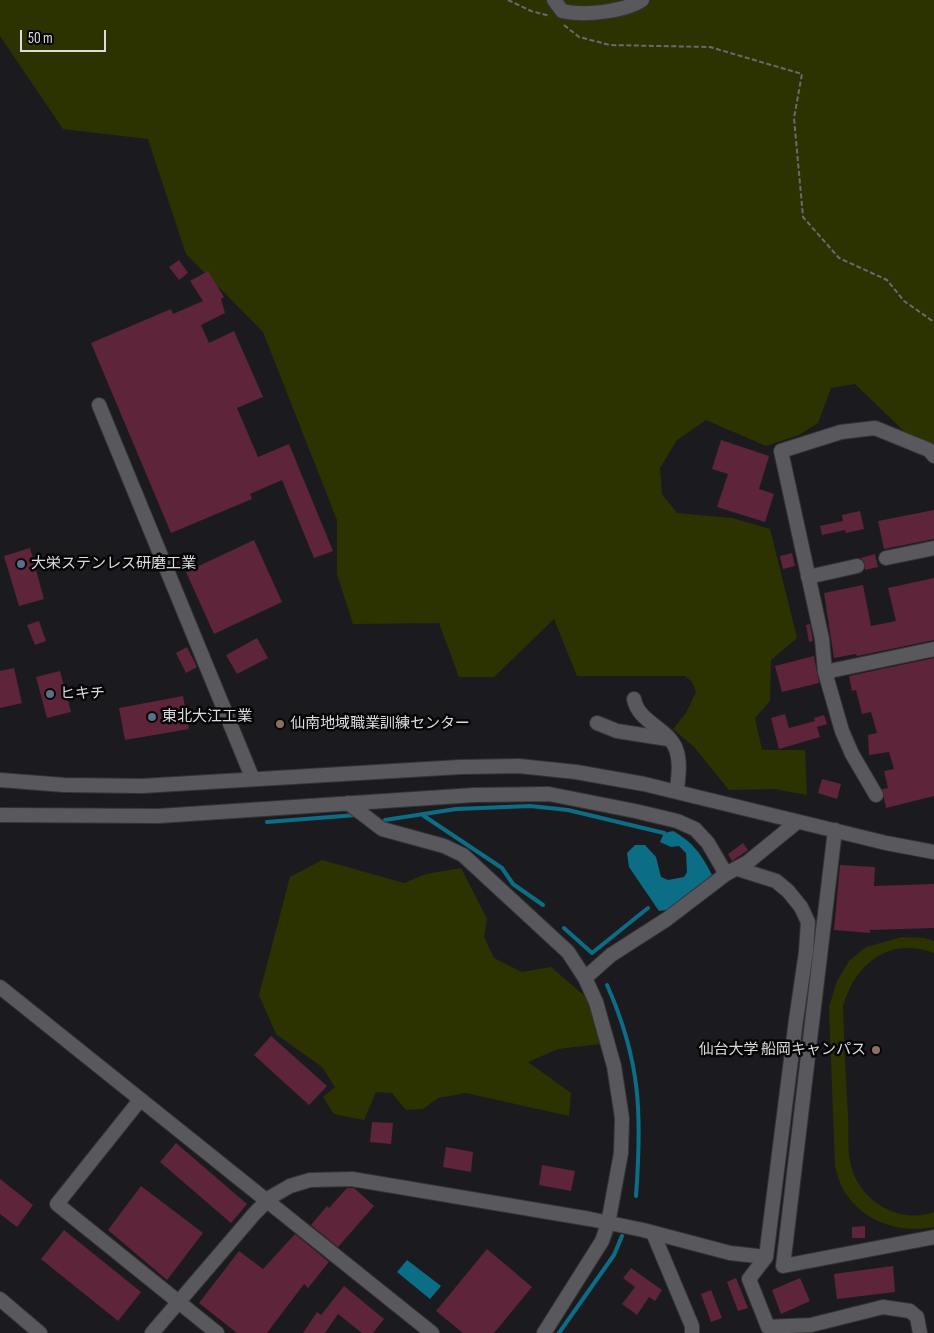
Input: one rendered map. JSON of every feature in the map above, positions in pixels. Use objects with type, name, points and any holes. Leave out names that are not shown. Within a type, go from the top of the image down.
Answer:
[{"type":"street","points":[[557,9],[575,14],[627,8],[642,0]]},
{"type":"street","points":[[99,404],[252,778]]},
{"type":"street","points":[[876,795],[852,754],[842,732],[825,672],[822,640],[781,451],[841,432],[875,428],[929,450],[934,456]]},
{"type":"street","points":[[886,558],[934,548]]},
{"type":"street","points":[[808,577],[857,566]]},
{"type":"street","points":[[825,672],[934,649]]},
{"type":"street","points":[[634,700],[636,710],[675,747],[679,765],[677,792]]},
{"type":"street","points":[[597,723],[617,731],[668,740]]},
{"type":"street","points":[[0,780],[64,785],[142,786],[252,778],[460,767],[519,766],[576,772],[677,792],[798,822],[934,852]]},
{"type":"street","points":[[0,815],[159,816],[474,795],[549,794],[576,798],[677,821],[695,829],[732,872],[776,881],[788,891],[801,907],[808,922],[806,952],[766,1257],[749,1279],[768,1327],[810,1325],[884,1307],[910,1311],[917,1318],[920,1333]]},
{"type":"street","points":[[348,803],[382,828],[444,846],[463,855],[568,952],[585,978],[601,1018],[614,1066],[622,1118],[621,1153],[608,1224],[602,1241],[544,1333]]},
{"type":"street","points":[[585,978],[606,959],[667,919],[798,822]]},
{"type":"street","points":[[835,830],[783,1266],[934,1237]]},
{"type":"street","points":[[0,987],[432,1333]]},
{"type":"street","points":[[140,1100],[57,1204],[217,1333]]},
{"type":"street","points":[[152,1333],[266,1201],[290,1186],[310,1180],[352,1179],[590,1219],[730,1253],[766,1257]]},
{"type":"street","points":[[653,1233],[692,1326],[692,1333]]},
{"type":"street","points":[[0,1299],[40,1333]]},
{"type":"path","points":[[508,0],[531,11],[557,9],[579,37],[610,45],[710,47],[802,74],[794,118],[803,218],[839,258],[887,280],[904,301],[934,322]]},
{"type":"green space","points":[[0,0],[934,0],[934,445],[905,432],[855,384],[831,388],[818,423],[799,435],[766,446],[706,420],[677,440],[660,468],[662,494],[677,513],[732,518],[770,529],[797,638],[771,660],[770,701],[755,718],[762,750],[805,750],[807,795],[774,789],[729,790],[694,747],[673,729],[686,713],[696,692],[692,682],[685,676],[577,676],[554,619],[494,677],[459,677],[439,623],[353,624],[337,574],[337,520],[263,332],[186,254],[148,139],[63,129],[0,36]]},
{"type":"green space","points":[[322,860],[404,883],[426,874],[461,868],[487,919],[484,937],[494,958],[522,972],[551,967],[593,1003],[600,1044],[558,1049],[528,1062],[571,1093],[569,1116],[466,1093],[438,1098],[423,1109],[406,1110],[392,1093],[376,1092],[364,1120],[334,1114],[323,1097],[335,1087],[322,1067],[276,1034],[259,995],[290,877]]},
{"type":"green space","points":[[902,937],[924,938],[934,941],[934,953],[902,948],[876,957],[865,966],[856,978],[843,1006],[849,1148],[851,1166],[856,1179],[872,1199],[883,1207],[908,1215],[934,1212],[934,1227],[921,1229],[908,1229],[882,1223],[870,1217],[851,1200],[843,1189],[835,1166],[829,1007],[837,981],[849,961],[866,947]]},
{"type":"water","points":[[673,831],[696,850],[712,875],[667,910],[659,911],[629,867],[627,853],[635,845],[645,845],[656,857],[661,877],[668,880],[684,877],[687,872],[686,853],[679,846],[671,847],[660,842],[664,833]]},
{"type":"water","points":[[407,1260],[441,1286],[430,1299],[397,1272]]},
{"type":"building","points":[[179,260],[188,273],[179,280],[169,267]]},
{"type":"building","points":[[208,271],[224,297],[221,299],[225,313],[201,325],[209,343],[234,331],[263,397],[237,408],[258,457],[289,444],[333,551],[314,558],[282,480],[250,494],[252,499],[171,533],[91,343],[171,309],[173,314],[203,301],[190,281]]},
{"type":"building","points":[[721,440],[769,456],[759,489],[774,494],[765,522],[717,507],[728,474],[712,469]]},
{"type":"building","points":[[934,510],[934,539],[884,549],[878,521]]},
{"type":"building","points":[[860,511],[864,529],[846,533],[845,530],[822,535],[820,526],[843,521],[842,515]]},
{"type":"building","points":[[254,540],[282,602],[214,634],[186,572]]},
{"type":"building","points":[[30,548],[44,599],[19,606],[4,556]]},
{"type":"building","points":[[792,553],[795,566],[783,569],[780,556]]},
{"type":"building","points":[[875,554],[878,567],[865,570],[865,564],[861,558]]},
{"type":"building","points":[[934,578],[934,640],[857,656],[856,654],[834,658],[824,593],[863,585],[871,626],[896,621],[888,588]]},
{"type":"building","points":[[39,621],[46,641],[35,645],[27,625]]},
{"type":"building","points":[[810,624],[813,641],[809,642],[806,625]]},
{"type":"building","points":[[257,638],[268,658],[237,674],[226,655]]},
{"type":"building","points":[[187,647],[197,667],[186,673],[176,653]]},
{"type":"building","points":[[814,656],[819,683],[782,692],[775,666]]},
{"type":"building","points":[[934,658],[934,796],[886,808],[882,789],[888,788],[884,771],[894,769],[889,752],[869,755],[868,735],[877,733],[871,712],[862,714],[856,690],[852,691],[849,676]]},
{"type":"building","points":[[14,668],[22,703],[0,708],[0,671]]},
{"type":"building","points":[[60,671],[71,712],[47,718],[36,677]]},
{"type":"building","points":[[183,696],[189,729],[125,740],[119,708]]},
{"type":"building","points":[[785,714],[789,728],[815,721],[814,718],[824,715],[827,724],[817,727],[820,737],[779,749],[771,718]]},
{"type":"building","points":[[822,779],[841,784],[837,799],[818,793]]},
{"type":"building","points":[[743,843],[748,850],[732,861],[728,854]]},
{"type":"building","points":[[840,865],[875,867],[874,886],[934,884],[934,928],[870,930],[870,933],[834,930]]},
{"type":"building","points":[[271,1036],[327,1086],[309,1105],[254,1055]]},
{"type":"building","points":[[372,1122],[393,1123],[391,1144],[370,1142]]},
{"type":"building","points":[[176,1143],[247,1204],[231,1223],[160,1162]]},
{"type":"building","points":[[446,1147],[473,1152],[471,1172],[443,1167]]},
{"type":"building","points":[[542,1165],[575,1171],[571,1191],[539,1185]]},
{"type":"building","points":[[0,1179],[33,1205],[17,1227],[0,1214]]},
{"type":"building","points":[[141,1186],[203,1233],[167,1280],[108,1230]]},
{"type":"building","points":[[347,1188],[354,1188],[374,1206],[338,1247],[311,1225],[327,1206],[329,1208]]},
{"type":"building","points":[[865,1226],[865,1238],[852,1238],[852,1227]]},
{"type":"building","points":[[64,1230],[141,1292],[118,1321],[41,1259]]},
{"type":"building","points":[[295,1234],[329,1262],[308,1288],[304,1284],[267,1333],[237,1333],[199,1303],[239,1251],[263,1269]]},
{"type":"building","points":[[487,1249],[532,1287],[494,1333],[463,1333],[436,1311]]},
{"type":"building","points":[[893,1266],[895,1292],[837,1299],[834,1274]]},
{"type":"building","points":[[631,1268],[662,1290],[655,1301],[649,1297],[637,1315],[622,1304],[635,1287],[623,1278]]},
{"type":"building","points":[[736,1278],[748,1308],[738,1311],[727,1282]]},
{"type":"building","points":[[800,1278],[810,1301],[781,1314],[772,1290]]},
{"type":"building","points":[[344,1286],[384,1319],[373,1333],[362,1333],[338,1314],[325,1333],[303,1333],[317,1312],[321,1315]]},
{"type":"building","points":[[711,1290],[722,1318],[711,1322],[701,1294]]},
{"type":"waterway","points":[[385,820],[456,809],[530,806],[568,810],[664,833]]},
{"type":"waterway","points":[[267,822],[356,815]]},
{"type":"waterway","points":[[424,816],[502,868],[513,884],[543,905]]},
{"type":"waterway","points":[[564,928],[592,953],[648,908]]},
{"type":"waterway","points":[[607,985],[627,1039],[633,1064],[639,1140],[636,1196]]},
{"type":"waterway","points":[[559,1333],[614,1255],[622,1236]]},
{"type":"place","name":"大栄ステンレス研磨工業","points":[[21,564]]},
{"type":"place","name":"ヒキチ","points":[[50,694]]},
{"type":"place","name":"東北大江工業","points":[[152,717]]},
{"type":"place","name":"仙南地域職業訓練センター","points":[[280,724]]},
{"type":"place","name":"仙台大学 船岡キャンパス","points":[[876,1050]]}]
